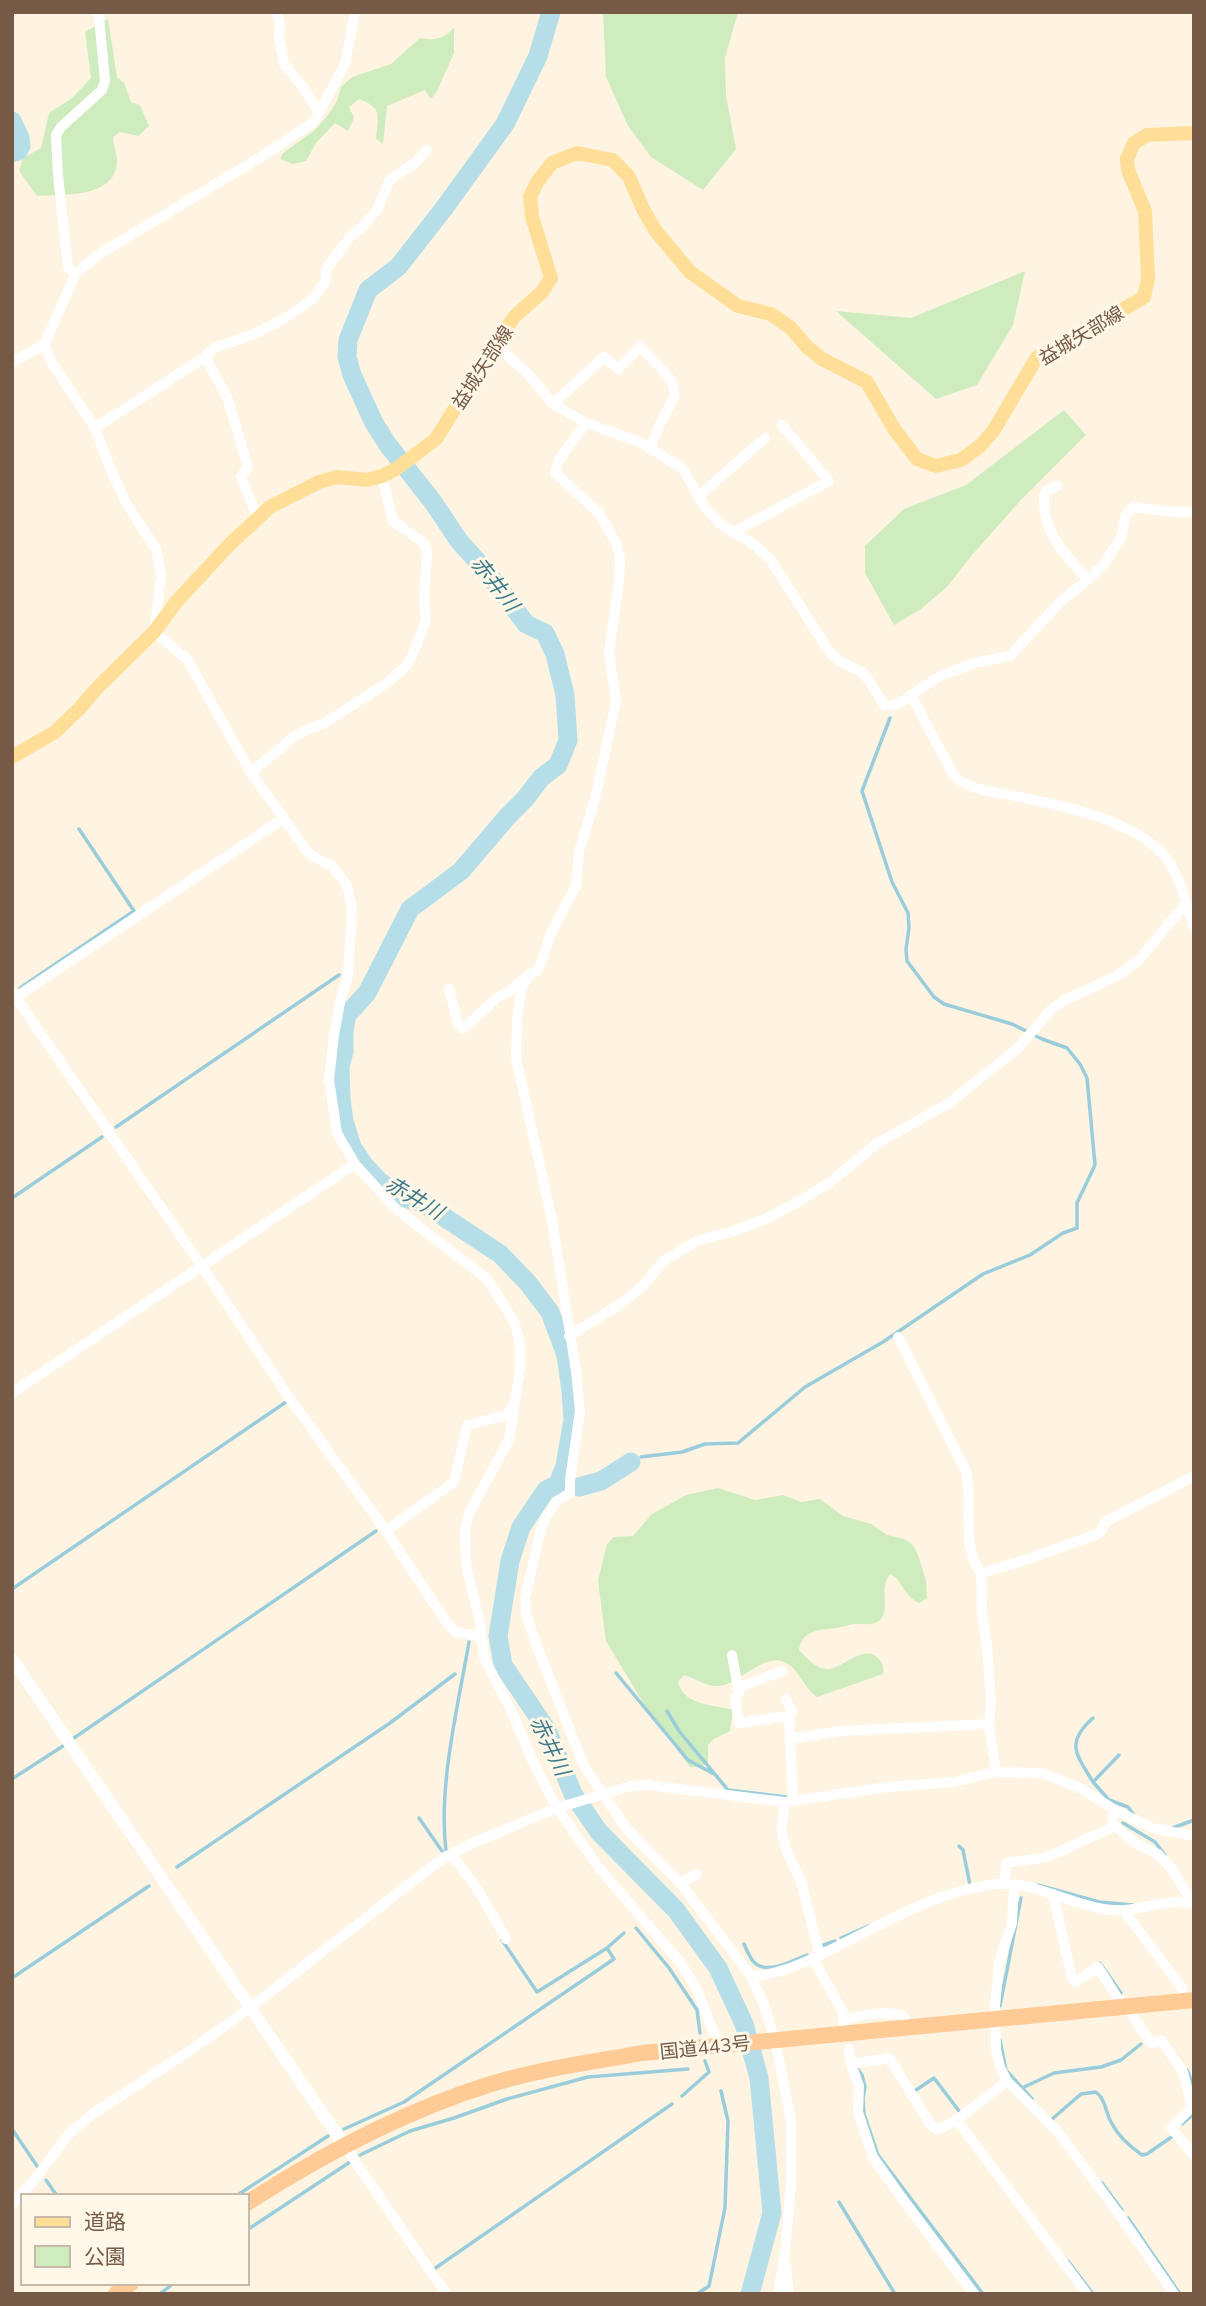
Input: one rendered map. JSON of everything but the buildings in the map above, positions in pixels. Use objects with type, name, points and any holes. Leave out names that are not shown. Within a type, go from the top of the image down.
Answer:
[{"type":"highway","name":"国道443号","points":[[248,2202],[344,2145],[402,2117],[492,2083],[570,2065],[630,2055],[1189,2000]]},
{"type":"main road","name":"益城矢部線","points":[[12,757],[55,732],[79,709],[153,632],[177,601],[257,517],[270,507],[318,482],[337,477],[367,480],[382,476],[396,469],[436,439],[515,316],[542,292],[551,278],[530,196],[538,180],[552,163],[576,153],[613,160],[629,177],[655,230],[690,272],[738,306],[771,314],[791,328],[822,359],[867,382],[894,429],[917,459],[936,466],[961,460],[980,446],[994,430],[1037,358],[1144,297],[1148,280],[1145,211],[1128,170],[1127,159],[1134,143],[1147,135],[1194,133]]},
{"type":"street","points":[[76,273],[68,268],[56,135],[61,127],[102,90],[105,81],[99,17],[96,12]]},
{"type":"street","points":[[276,12],[280,24],[279,38],[284,64],[319,113]]},
{"type":"street","points":[[12,362],[44,345],[76,273],[101,253],[314,122],[345,64],[355,12]]},
{"type":"street","points":[[95,428],[205,357],[214,348],[252,335],[284,319],[314,298],[325,282],[326,269],[351,236],[377,210],[390,179],[415,163],[427,150]]},
{"type":"street","points":[[495,344],[529,375],[553,404],[586,423],[640,442],[682,469],[704,506],[721,525],[752,543],[770,559],[829,651],[839,661],[864,673],[885,706],[901,704],[940,676],[974,663],[1010,656],[1061,601],[1104,564],[1122,536],[1125,516],[1133,507],[1194,512]]},
{"type":"street","points":[[44,345],[52,363],[95,428],[126,503],[156,549],[161,576],[153,632],[187,659],[251,773],[310,855],[332,866],[347,885],[352,908],[348,976],[336,1022],[329,1080],[337,1133],[355,1164],[395,1208],[473,1267],[496,1290],[514,1321],[520,1344],[520,1369],[509,1440],[469,1513],[465,1530],[466,1565],[475,1600],[484,1658],[512,1712],[534,1765],[599,1868],[680,1962],[696,1988],[719,2046]]},
{"type":"street","points":[[553,404],[604,357],[619,369],[640,346],[671,380],[675,396],[660,422],[650,448]]},
{"type":"street","points":[[205,357],[227,397],[248,467],[241,477],[257,517]]},
{"type":"street","points":[[449,989],[458,1024],[463,1029],[498,997],[537,971],[551,933],[576,886],[579,852],[598,785],[616,702],[609,653],[620,558],[616,543],[598,513],[555,473],[559,460],[586,423]]},
{"type":"street","points":[[734,532],[830,481],[782,425]]},
{"type":"street","points":[[699,496],[765,438]]},
{"type":"street","points":[[251,773],[292,738],[325,723],[388,682],[406,666],[414,653],[426,620],[424,596],[427,552],[425,544],[393,522],[382,476]]},
{"type":"street","points":[[1057,486],[1045,492],[1043,505],[1048,527],[1063,553],[1088,580]]},
{"type":"street","points":[[911,695],[953,774],[960,781],[975,788],[1097,815],[1148,840],[1169,862],[1180,882],[1194,928]]},
{"type":"street","points":[[284,819],[14,996],[201,1265],[288,1396],[456,1632],[481,1637]]},
{"type":"street","points":[[569,1336],[622,1303],[644,1285],[662,1262],[697,1241],[765,1219],[830,1182],[878,1143],[949,1102],[1011,1055],[1052,1009],[1065,1000],[1117,976],[1139,960],[1186,903]]},
{"type":"street","points":[[530,974],[522,986],[517,1020],[516,1058],[552,1220],[580,1411],[570,1493],[556,1502],[540,1533],[525,1598],[526,1613],[584,1766],[599,1794],[626,1828],[680,1883],[751,1976],[764,2005],[775,2040],[791,2121],[791,2183],[778,2294]]},
{"type":"street","points":[[12,1393],[355,1164]]},
{"type":"street","points":[[898,1337],[966,1471],[970,1488],[968,1518],[971,1551],[981,1573],[982,1613],[991,1701],[989,1724],[996,1772]]},
{"type":"street","points":[[386,1531],[454,1482],[467,1425],[508,1415],[516,1398]]},
{"type":"street","points":[[981,1573],[1098,1534],[1105,1522],[1194,1476]]},
{"type":"street","points":[[732,1655],[739,1693],[736,1698],[740,1723],[789,1717]]},
{"type":"street","points":[[12,1659],[446,2294]]},
{"type":"street","points":[[738,1688],[782,1671]]},
{"type":"street","points":[[786,1699],[792,1712],[789,1717],[789,1801],[782,1835],[801,1881],[816,1957],[843,2012],[844,2023],[860,2016],[894,2013],[903,2016],[909,2026]]},
{"type":"street","points":[[789,1739],[842,1731],[989,1724]]},
{"type":"street","points":[[21,2194],[68,2135],[85,2120],[251,2007],[450,1855],[560,1807],[599,1794],[647,1785],[789,1801],[888,1787],[954,1782],[996,1772],[1042,1773],[1082,1789],[1115,1810],[1152,1828],[1194,1836]]},
{"type":"street","points":[[751,1976],[764,1976],[816,1957],[895,1917],[943,1897],[972,1889],[1009,1885],[1053,1894],[1099,1909],[1125,1912],[1169,1902],[1191,1904],[1172,1869],[1158,1854],[1135,1843],[1115,1826],[1112,1818],[1115,1810]]},
{"type":"street","points":[[1115,1826],[1048,1857],[1007,1863],[1012,1923],[999,1963],[996,2050],[1007,2081],[1059,2133],[1174,2294]]},
{"type":"street","points":[[450,1855],[481,1894],[506,1939]]},
{"type":"street","points":[[680,1883],[697,1874]]},
{"type":"street","points":[[1053,1894],[1072,1979],[1076,1982],[1098,1967],[1146,2038],[1151,2043],[1162,2042],[1183,2072],[1192,2107],[1171,2128],[1194,2155]]},
{"type":"street","points":[[1125,1912],[1189,2000]]},
{"type":"street","points":[[849,2049],[850,2064],[859,2087],[858,2112],[873,2157],[974,2294]]},
{"type":"street","points":[[850,2064],[889,2058],[930,2125],[936,2129],[956,2119],[1007,2081]]},
{"type":"street","points":[[956,2119],[1087,2294]]},
{"type":"street","points":[[785,2252],[789,2294]]},
{"type":"green space","points":[[603,12],[738,12],[725,58],[726,96],[736,149],[703,190],[651,157],[628,126],[606,77]]},
{"type":"green space","points":[[108,19],[117,77],[124,83],[131,102],[140,105],[149,126],[138,136],[120,132],[113,137],[117,164],[106,183],[84,192],[37,196],[19,171],[23,158],[41,148],[49,113],[72,98],[91,78],[85,32]]},
{"type":"green space","points":[[454,28],[454,53],[437,91],[431,99],[425,90],[387,106],[383,144],[376,139],[378,119],[375,110],[359,99],[349,107],[354,118],[348,131],[335,123],[316,143],[306,161],[293,164],[280,159],[283,153],[315,130],[337,101],[341,87],[352,77],[391,64],[420,38],[439,38]]},
{"type":"green space","points":[[1025,271],[1013,325],[977,385],[936,399],[836,311],[911,318]]},
{"type":"green space","points":[[1064,410],[1086,435],[1021,500],[947,587],[921,609],[894,625],[865,573],[865,546],[904,509],[966,485]]},
{"type":"green space","points":[[718,1488],[755,1500],[783,1495],[801,1502],[820,1499],[843,1516],[871,1524],[887,1535],[904,1539],[912,1544],[917,1552],[926,1580],[927,1598],[919,1603],[913,1600],[890,1574],[885,1586],[885,1610],[880,1620],[808,1634],[799,1650],[819,1667],[833,1668],[867,1654],[879,1659],[883,1666],[883,1674],[817,1697],[794,1669],[777,1660],[760,1665],[720,1686],[706,1684],[684,1675],[678,1682],[686,1696],[700,1703],[733,1710],[730,1731],[708,1745],[708,1764],[690,1767],[645,1706],[606,1641],[598,1581],[607,1544],[614,1537],[633,1536],[652,1514],[686,1495]]},
{"type":"waterway","name":"赤井川","points":[[551,12],[538,56],[505,124],[399,266],[368,290],[348,340],[347,357],[352,375],[374,423],[388,445],[433,502],[459,541],[487,572],[526,624],[545,633],[555,654],[565,695],[568,740],[558,765],[541,778],[461,871],[410,909],[367,993],[347,1015],[340,1067],[341,1099],[352,1147],[365,1166],[380,1182],[405,1198],[423,1203],[500,1254],[528,1283],[550,1312],[566,1355],[573,1420],[565,1466],[558,1484],[546,1490],[521,1527],[510,1561],[498,1636],[503,1665],[547,1730],[573,1794],[599,1832],[676,1910],[718,1968],[744,2024],[759,2078],[772,2213],[750,2294]]},
{"type":"waterway","points":[[12,121],[21,146],[18,151],[12,153]]},
{"type":"waterway","points":[[641,1457],[682,1452],[705,1444],[738,1443],[805,1387],[883,1342],[983,1274],[1030,1255],[1063,1233],[1077,1228],[1077,1203],[1095,1165],[1087,1078],[1080,1064],[1067,1048],[1012,1024],[944,1004],[934,997],[907,961],[908,913],[892,882],[862,791],[890,718]]},
{"type":"waterway","points":[[20,988],[134,911],[79,829]]},
{"type":"waterway","points":[[116,1127],[339,975]]},
{"type":"waterway","points":[[12,1198],[102,1137]]},
{"type":"waterway","points":[[12,1589],[286,1402]]},
{"type":"waterway","points":[[579,1487],[601,1481],[631,1462]]},
{"type":"waterway","points":[[74,1738],[376,1531]]},
{"type":"waterway","points":[[446,1851],[444,1826],[447,1773],[469,1642]]},
{"type":"waterway","points":[[616,1673],[688,1760],[714,1774]]},
{"type":"waterway","points":[[177,1867],[390,1723],[455,1674]]},
{"type":"waterway","points":[[667,1711],[679,1731],[728,1790],[786,1797]]},
{"type":"waterway","points":[[1093,1718],[1084,1727],[1076,1742],[1078,1756],[1093,1782]]},
{"type":"waterway","points":[[12,1779],[63,1746]]},
{"type":"waterway","points":[[1119,1755],[1093,1782],[1109,1800],[1128,1807],[1134,1815]]},
{"type":"waterway","points":[[419,1818],[442,1851]]},
{"type":"waterway","points":[[1170,1829],[1194,1820]]},
{"type":"waterway","points":[[1123,1823],[1155,1842],[1165,1855]]},
{"type":"waterway","points":[[959,1846],[963,1850],[970,1885]]},
{"type":"waterway","points":[[1038,1885],[1099,1902],[1133,1905]]},
{"type":"waterway","points":[[12,1978],[149,1886]]},
{"type":"waterway","points":[[1000,2006],[1021,1898]]},
{"type":"waterway","points":[[841,1938],[868,1926]]},
{"type":"waterway","points":[[636,1928],[669,1968],[697,2010],[700,2033]]},
{"type":"waterway","points":[[344,2129],[404,2102],[614,1959],[607,1948],[624,1933]]},
{"type":"waterway","points":[[502,1940],[537,1992],[607,1948]]},
{"type":"waterway","points":[[821,1946],[835,1941]]},
{"type":"waterway","points":[[744,1944],[752,1960],[764,1967],[779,1966],[807,1955]]},
{"type":"waterway","points":[[1100,1963],[1121,1993]]},
{"type":"waterway","points":[[1000,2040],[1006,2070],[1032,2099]]},
{"type":"waterway","points":[[1022,2088],[1054,2073],[1101,2067],[1121,2060],[1141,2044]]},
{"type":"waterway","points":[[682,2096],[709,2072],[705,2061]]},
{"type":"waterway","points":[[856,2067],[862,2075],[865,2087],[864,2114],[878,2155],[983,2294]]},
{"type":"waterway","points":[[360,2155],[410,2131],[507,2099],[588,2077],[688,2069]]},
{"type":"waterway","points":[[1187,2070],[1194,2087]]},
{"type":"waterway","points":[[913,2092],[934,2078],[959,2111]]},
{"type":"waterway","points":[[697,2294],[709,2286],[725,2208],[728,2121],[721,2091]]},
{"type":"waterway","points":[[1051,2120],[1081,2094],[1096,2092],[1117,2132],[1142,2155],[1173,2136]]},
{"type":"waterway","points":[[434,2269],[672,2104]]},
{"type":"waterway","points":[[1182,2124],[1194,2114]]},
{"type":"waterway","points":[[12,2129],[37,2166]]},
{"type":"waterway","points":[[239,2194],[328,2136]]},
{"type":"waterway","points":[[248,2229],[350,2162]]},
{"type":"waterway","points":[[46,2180],[56,2194]]},
{"type":"waterway","points":[[1102,2183],[1122,2210]]},
{"type":"waterway","points":[[839,2202],[895,2294]]},
{"type":"waterway","points":[[1128,2218],[1180,2294]]},
{"type":"waterway","points":[[1068,2261],[1093,2294]]},
{"type":"waterway","points":[[160,2294],[171,2285]]}]
